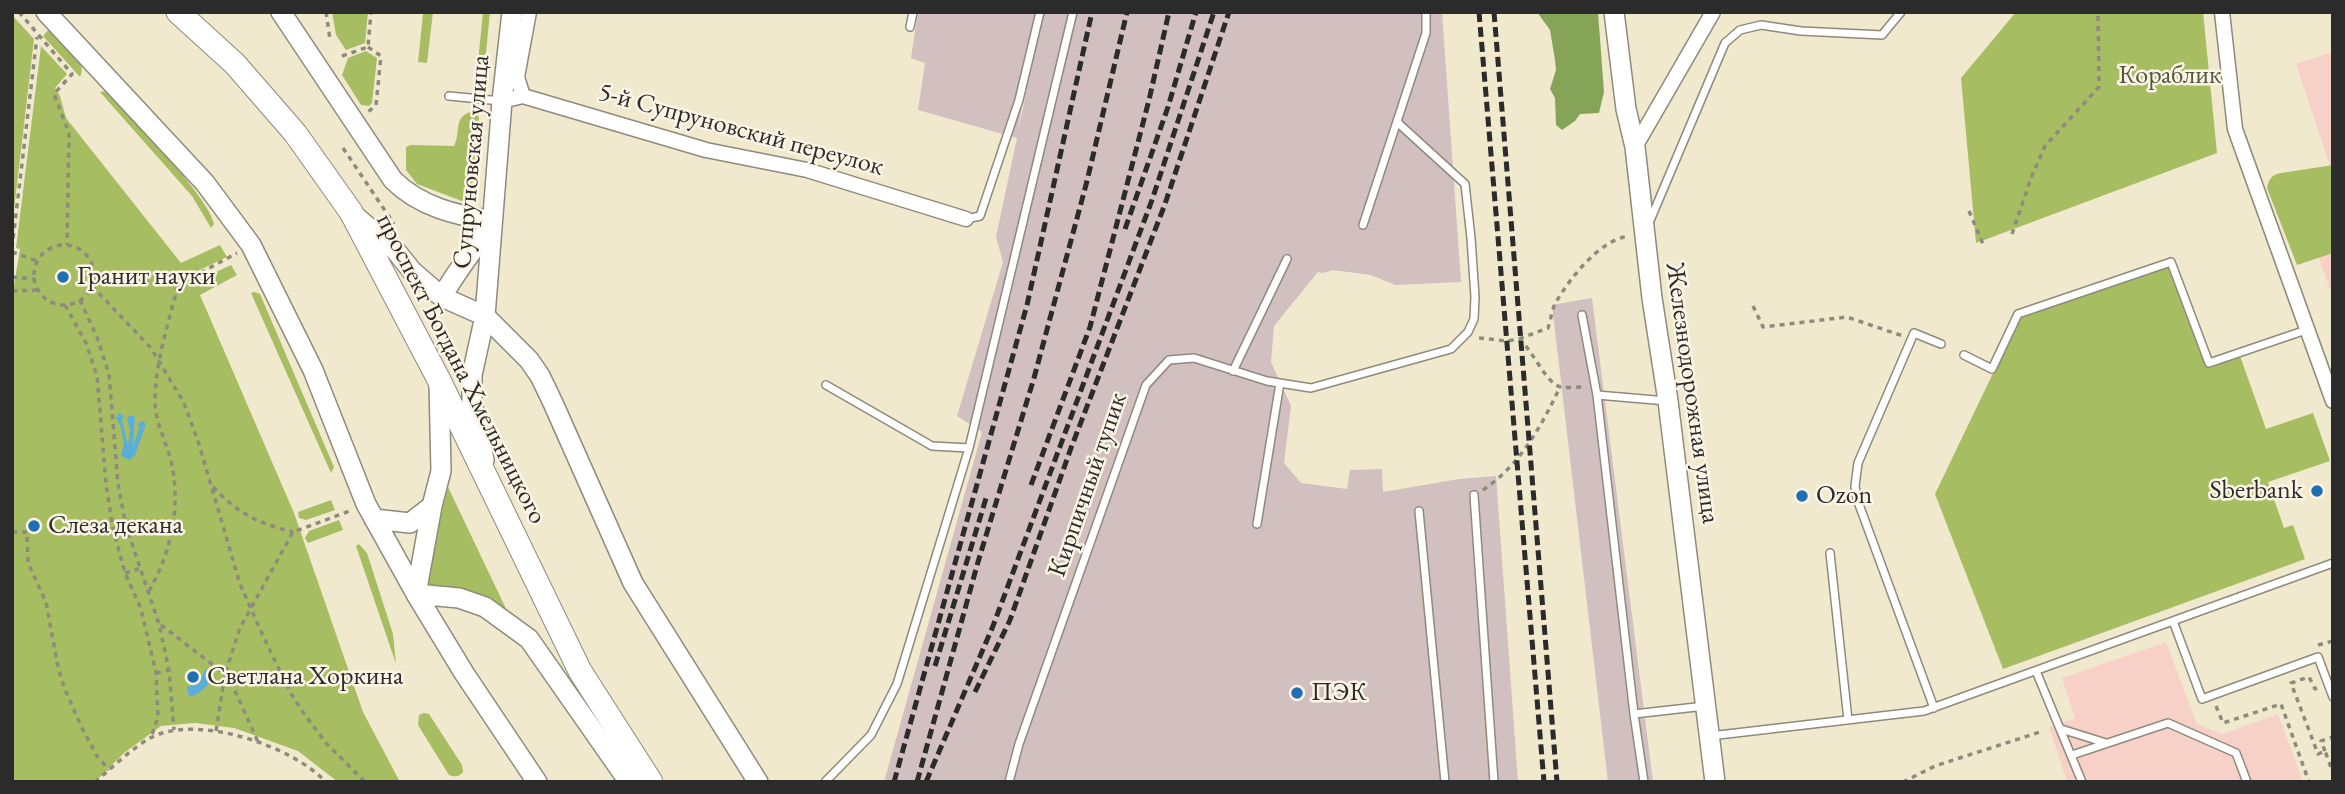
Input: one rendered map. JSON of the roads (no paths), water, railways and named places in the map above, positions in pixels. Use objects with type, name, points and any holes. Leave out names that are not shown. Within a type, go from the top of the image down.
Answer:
[{"type":"main road","name":"проспект Богдана Хмельницкого","points":[[178,12],[235,64],[295,133],[351,212],[438,378],[580,671],[651,782]]},
{"type":"street","points":[[46,12],[205,183],[251,245],[313,370],[370,512],[464,673],[537,782]]},
{"type":"street","points":[[281,12],[393,180],[406,194],[452,215],[492,221],[442,297]]},
{"type":"street","name":"Супруновская улица","points":[[489,485],[472,402],[472,375],[485,316],[512,12]]},
{"type":"street","points":[[523,96],[517,76],[530,12]]},
{"type":"street","name":"Железнодорожная улица","points":[[1614,12],[1626,109],[1635,147],[1715,782]]},
{"type":"street","points":[[1635,147],[1713,12]]},
{"type":"street","points":[[2222,12],[2235,129],[2333,401]]},
{"type":"street","name":"5-й Супруновский переулок","points":[[502,101],[523,96],[706,150],[807,170],[966,219]]},
{"type":"street","points":[[351,212],[396,251],[412,271],[442,297],[485,316],[529,360],[540,376],[634,583],[758,782]]},
{"type":"street","points":[[472,375],[484,354],[495,348],[518,350]]},
{"type":"street","points":[[416,594],[432,506],[442,471],[438,378]]},
{"type":"street","points":[[370,512],[410,523],[432,506]]},
{"type":"street","points":[[416,594],[459,598],[485,607],[529,639],[629,782]]},
{"type":"lane","points":[[910,27],[912,12]]},
{"type":"lane","points":[[966,219],[980,216],[1019,100],[1040,12]]},
{"type":"lane","points":[[825,782],[871,735],[897,684],[970,448],[1073,12]]},
{"type":"lane","points":[[1363,225],[1426,33],[1426,12]]},
{"type":"lane","points":[[1645,233],[1725,43],[1732,36],[1740,30],[1761,24],[1801,31],[1882,35],[1901,12]]},
{"type":"lane","points":[[449,96],[502,101]]},
{"type":"lane","name":"Кирпичный тупик","points":[[1009,782],[1019,744],[1146,385],[1169,360],[1194,358],[1233,371],[1311,388],[1451,349],[1468,332],[1474,318],[1475,297],[1465,184],[1396,122]]},
{"type":"lane","points":[[1233,371],[1287,259]]},
{"type":"lane","points":[[1964,355],[1992,369],[2018,314],[2171,262],[2209,363],[2306,330]]},
{"type":"lane","points":[[1583,316],[1597,395],[1644,782]]},
{"type":"lane","points":[[1934,708],[1854,486],[1858,463],[1914,332],[1941,344]]},
{"type":"lane","points":[[1257,524],[1280,383]]},
{"type":"lane","points":[[825,385],[932,446],[970,448]]},
{"type":"lane","points":[[1597,395],[1668,401]]},
{"type":"lane","points":[[1474,495],[1494,782]]},
{"type":"lane","points":[[1419,511],[1446,782]]},
{"type":"lane","points":[[1830,553],[1848,720]]},
{"type":"lane","points":[[1709,737],[1924,711],[2333,563]]},
{"type":"lane","points":[[2173,621],[2202,699],[2318,657],[2333,697]]},
{"type":"lane","points":[[2036,671],[2082,782]]},
{"type":"lane","points":[[1634,714],[1706,705]]},
{"type":"lane","points":[[2072,755],[2168,723],[2236,753],[2247,782]]},
{"type":"lane","points":[[2061,729],[2107,743]]},
{"type":"water","points":[[119,413],[124,416],[122,421],[128,445],[130,431],[127,418],[131,415],[135,417],[133,447],[138,423],[143,421],[146,424],[135,455],[130,460],[121,456],[124,443],[116,418]]},
{"type":"water","points":[[206,669],[214,674],[210,682],[189,697],[187,687],[199,682]]},
{"type":"railway","points":[[894,782],[1027,305],[1092,12]]},
{"type":"railway","points":[[917,782],[978,562],[1034,378],[1087,181],[1127,12]]},
{"type":"railway","points":[[1031,485],[1090,327],[1169,12]]},
{"type":"railway","points":[[1125,229],[1168,107],[1196,12]]},
{"type":"railway","points":[[926,782],[993,626],[1152,200],[1214,12]]},
{"type":"railway","points":[[975,692],[1010,620],[1071,448],[1165,204],[1229,12]]},
{"type":"railway","points":[[1479,12],[1544,782]]},
{"type":"railway","points":[[1494,12],[1557,782]]},
{"type":"railway","points":[[935,666],[987,495]]},
{"type":"place","name":"Гранит науки","points":[[63,277]]},
{"type":"place","name":"Sberbank","points":[[2317,491]]},
{"type":"place","name":"Ozon","points":[[1802,496]]},
{"type":"place","name":"Слеза декана","points":[[34,526]]},
{"type":"place","name":"Светлана Хоркина","points":[[193,677]]},
{"type":"place","name":"ПЭК","points":[[1297,693]]},
{"type":"park label","name":"Кораблик","points":[[2170,76]]}]
